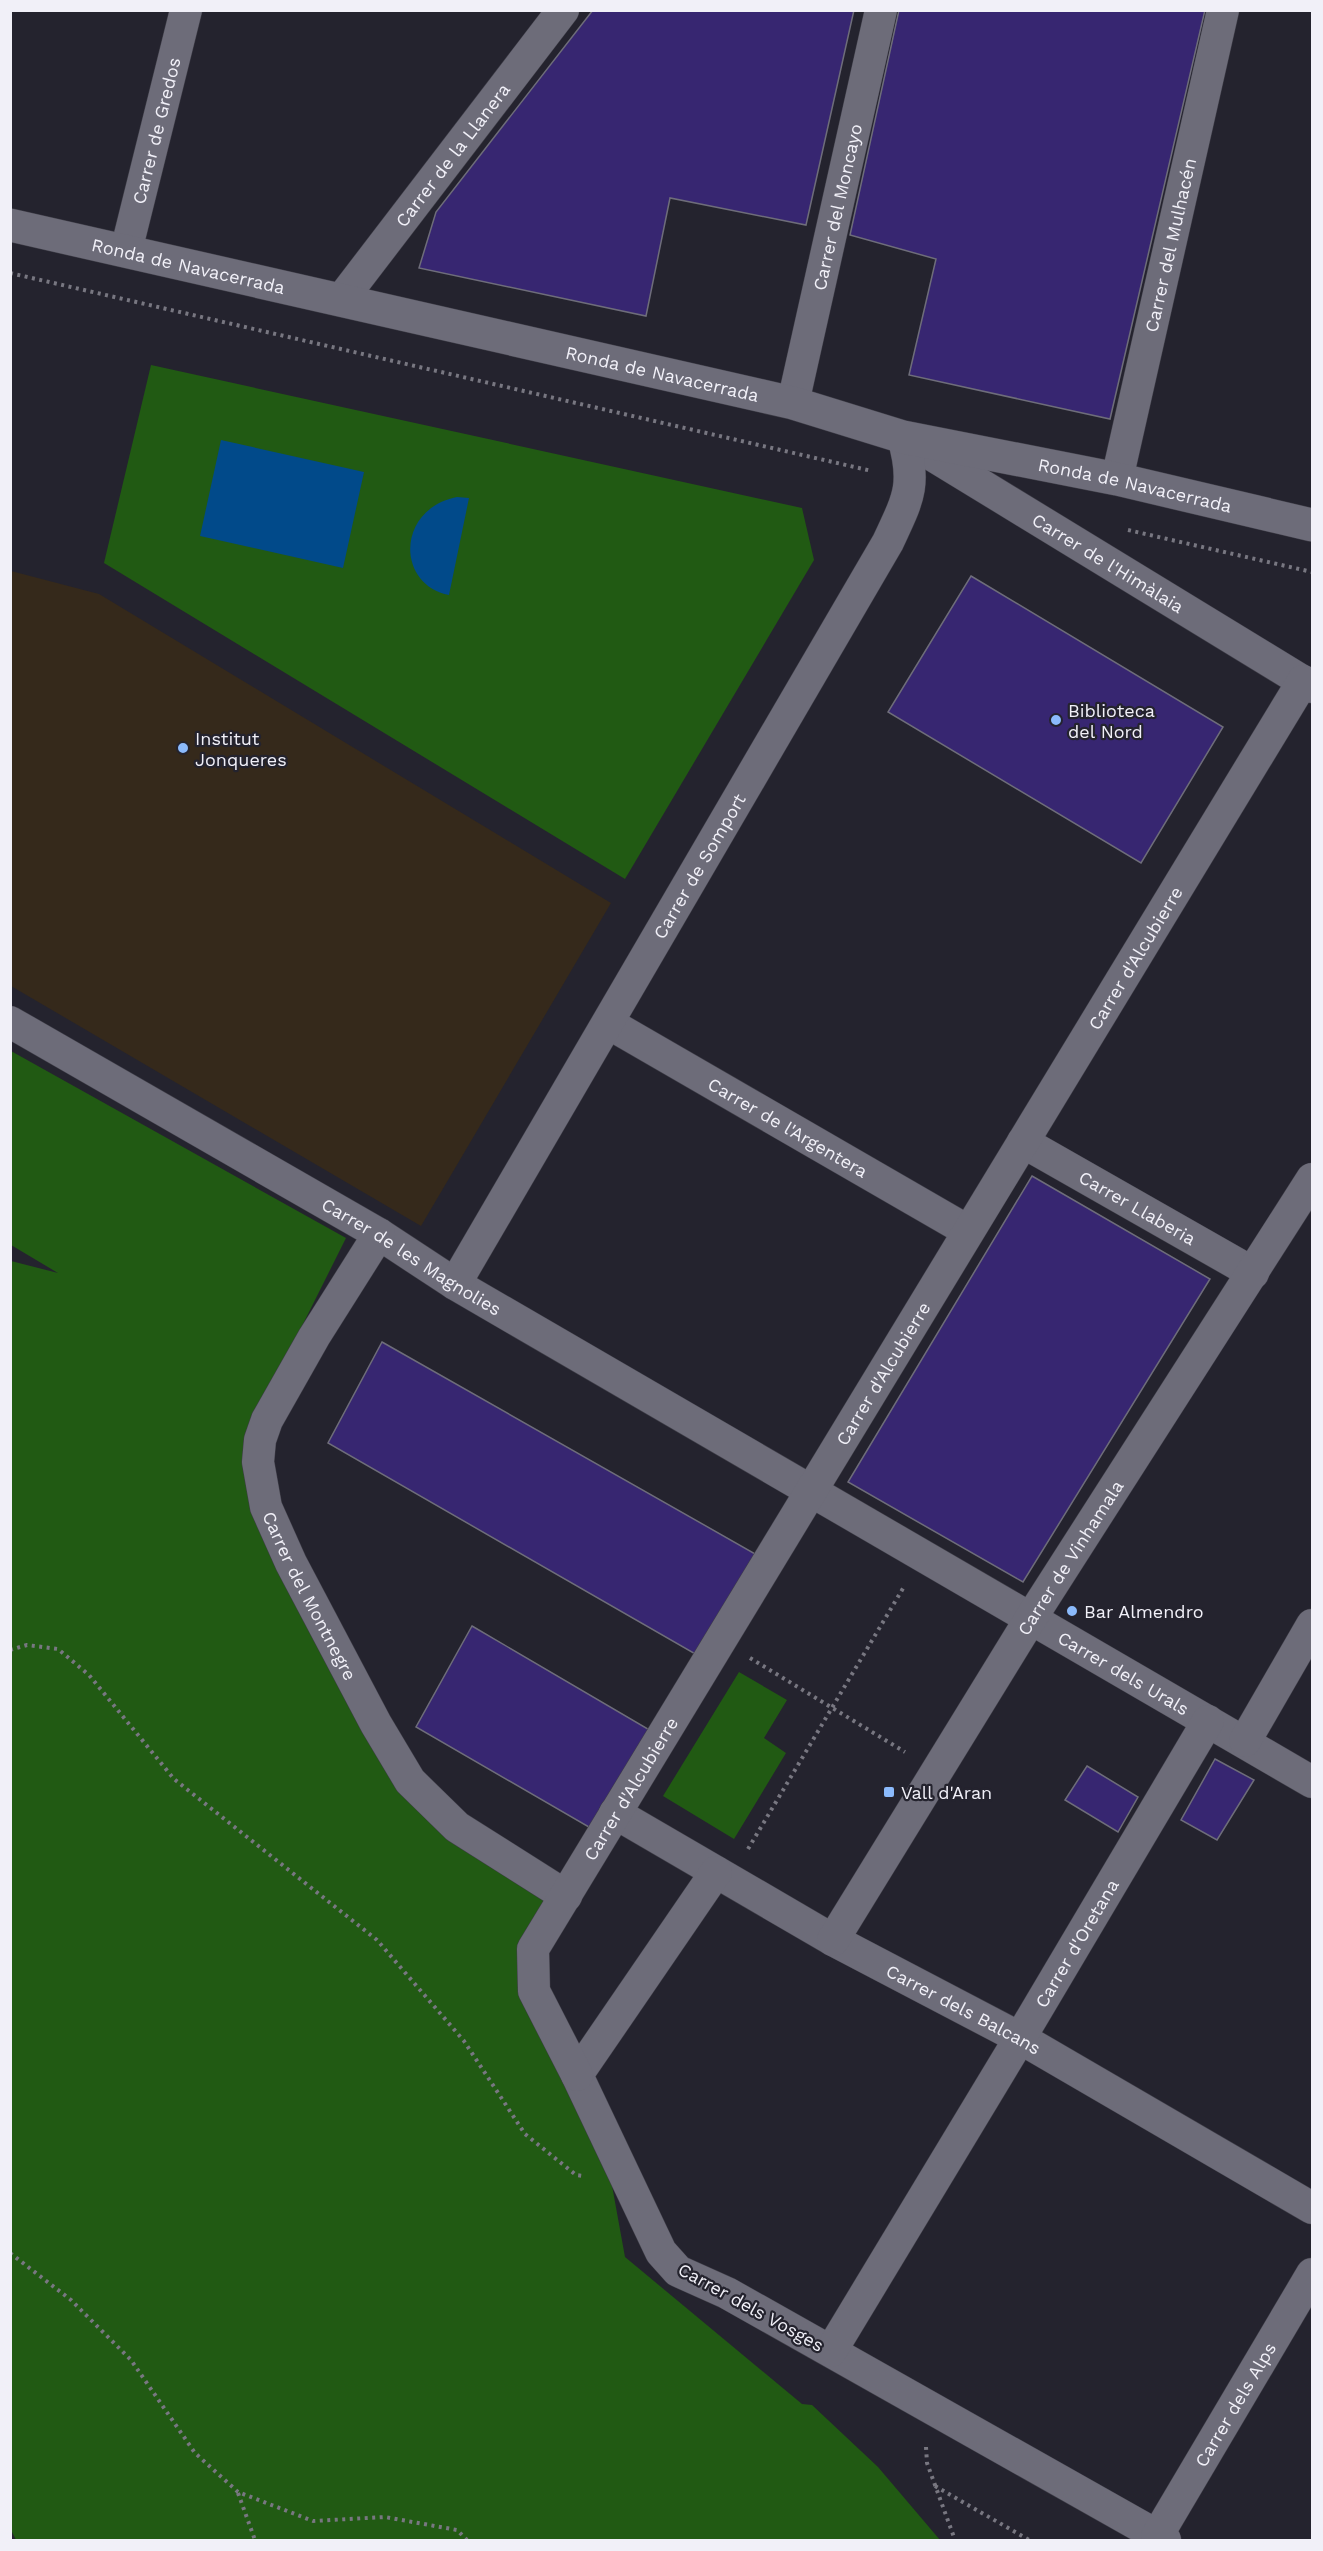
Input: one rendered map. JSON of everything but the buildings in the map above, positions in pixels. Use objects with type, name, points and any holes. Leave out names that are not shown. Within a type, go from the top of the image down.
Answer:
[{"type":"street","name":"Carrer de Gredos","points":[[126,251],[186,10]]},
{"type":"street","name":"Carrer de la Llanera","points":[[341,300],[563,10]]},
{"type":"street","name":"Carrer del Moncayo","points":[[793,403],[881,10]]},
{"type":"street","name":"Carrer del Mulhacén","points":[[1116,479],[1223,10]]},
{"type":"street","name":"Ronda de Navacerrada","points":[[10,225],[793,403],[903,437],[1116,479],[1312,525]]},
{"type":"street","name":"Carrer de Somport","points":[[455,1284],[888,542],[908,498],[911,480],[909,459],[903,437]]},
{"type":"street","name":"Carrer de l'Himàlaia","points":[[903,437],[1308,684]]},
{"type":"street","name":"Carrer d'Alcubierre","points":[[577,2075],[534,1991],[533,1949],[968,1231],[1308,684]]},
{"type":"street","name":"Carrer de les Magnolies","points":[[10,1022],[379,1234],[455,1284],[811,1491]]},
{"type":"street","name":"Carrer de l'Argentera","points":[[608,1023],[968,1231]]},
{"type":"street","name":"Carrer Llaberia","points":[[1023,1142],[1253,1273]]},
{"type":"street","name":"Carrer de Vinhamala","points":[[833,1940],[1031,1618],[1312,1179]]},
{"type":"street","name":"Carrer del Montnegre","points":[[379,1234],[314,1337],[267,1420],[260,1440],[258,1462],[266,1507],[291,1563],[376,1724],[410,1781],[457,1827],[566,1896]]},
{"type":"street","name":"Carrer dels Urals","points":[[811,1491],[1245,1741],[1312,1782]]},
{"type":"street","points":[[1245,1741],[1312,1625]]},
{"type":"street","name":"Carrer d'Oretana","points":[[831,2351],[1208,1721]]},
{"type":"street","name":"Carrer dels Balcans","points":[[615,1813],[833,1940],[1020,2038],[1312,2208]]},
{"type":"street","points":[[577,2075],[723,1876]]},
{"type":"street","name":"Carrer dels Vosges","points":[[577,2075],[662,2252],[678,2271],[727,2293],[1161,2538]]},
{"type":"street","name":"Carrer dels Alps","points":[[1161,2538],[1312,2274]]},
{"type":"path","points":[[10,273],[911,480]]},
{"type":"path","points":[[1117,527],[1312,572]]},
{"type":"path","points":[[723,1876],[832,1708],[906,1582]]},
{"type":"path","points":[[10,1650],[27,1645],[58,1649],[89,1675],[174,1779],[377,1940],[464,2041],[525,2134],[576,2175],[627,2178]]},
{"type":"path","points":[[747,1657],[937,1771]]},
{"type":"path","points":[[10,2253],[71,2300],[131,2360],[195,2453],[238,2492],[313,2520],[385,2517],[458,2530],[467,2541]]},
{"type":"path","points":[[924,2404],[927,2463],[955,2541]]},
{"type":"path","points":[[934,2486],[1029,2541]]},
{"type":"path","points":[[238,2492],[255,2541]]},
{"type":"shaded area","name":"Institut Jonqueres","points":[[11,571],[99,594],[611,903],[421,1226],[11,986]]},
{"type":"green space","points":[[151,365],[802,508],[814,560],[625,879],[104,563]]},
{"type":"green space","points":[[11,1051],[346,1238],[257,1416],[247,1461],[389,1769],[548,1902],[524,1945],[609,2169],[625,2257],[802,2404],[812,2405],[878,2467],[940,2540],[16,2540],[10,2528],[11,1261],[58,1273],[11,1245]]},
{"type":"green space","points":[[739,1672],[787,1700],[764,1738],[786,1753],[734,1839],[663,1796]]},
{"type":"water","points":[[221,440],[364,472],[343,568],[200,536]]},
{"type":"water","points":[[457,497],[469,498],[449,595],[432,588],[419,577],[412,563],[410,547],[414,531],[423,516],[437,504]]},
{"type":"place","name":"Biblioteca del Nord","points":[[1056,720]]},
{"type":"place","name":"Institut Jonqueres","points":[[183,748]]},
{"type":"place","name":"Bar Almendro","points":[[1072,1611]]},
{"type":"place","name":"Vall d'Aran","points":[[889,1792]]}]
